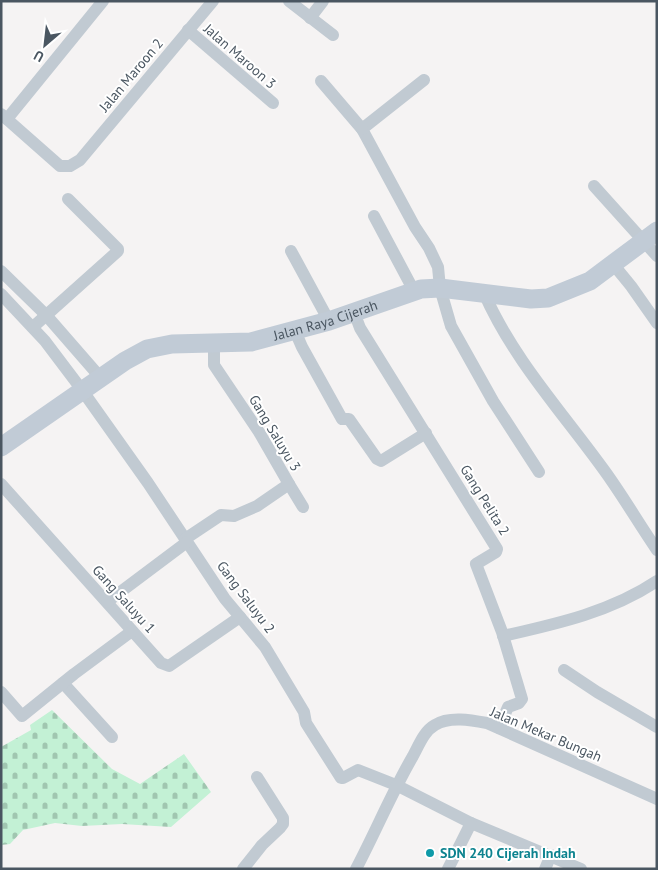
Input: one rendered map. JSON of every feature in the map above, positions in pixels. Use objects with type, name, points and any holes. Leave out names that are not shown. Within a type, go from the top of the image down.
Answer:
[{"type":"main road","name":"Jalan Raya Cijerah","points":[[1,447],[125,360],[147,349],[172,344],[251,342],[329,321],[414,291],[440,288],[531,299],[548,298],[590,281],[650,236]]},
{"type":"street","points":[[4,116],[103,1]]},
{"type":"street","name":"Jalan Maroon 2","points":[[4,116],[60,166],[70,166],[80,160],[213,1]]},
{"type":"street","points":[[289,1],[334,35]]},
{"type":"street","points":[[310,18],[324,1]]},
{"type":"street","name":"Jalan Maroon 3","points":[[188,30],[273,103]]},
{"type":"street","points":[[362,129],[424,80]]},
{"type":"street","points":[[321,81],[362,129],[429,248],[438,267],[440,288],[451,326],[493,401],[539,472]]},
{"type":"street","points":[[594,186],[650,236],[657,256]]},
{"type":"street","points":[[33,327],[118,251],[68,199]]},
{"type":"street","points":[[374,216],[414,291]]},
{"type":"street","points":[[290,251],[329,321]]},
{"type":"street","points":[[613,264],[657,323]]},
{"type":"street","points":[[1,271],[46,315],[100,378]]},
{"type":"street","points":[[484,293],[494,317],[516,352],[606,472],[657,550]]},
{"type":"street","name":"Gang Saluyu 2","points":[[1,294],[33,327],[82,390],[148,483],[225,599],[265,647],[304,712],[306,723],[341,778],[358,770],[396,785]]},
{"type":"street","name":"Gang Pelita 2","points":[[354,312],[360,328],[497,549],[496,552],[476,564],[503,636],[522,699],[519,703],[508,707],[499,728]]},
{"type":"street","points":[[296,331],[302,347],[342,419],[349,419],[377,459],[381,460],[426,433]]},
{"type":"street","name":"Gang Saluyu 3","points":[[107,602],[221,515],[234,516],[258,506],[289,484],[259,432],[214,365],[214,343]]},
{"type":"street","name":"Gang Saluyu 1","points":[[1,484],[161,664],[169,666],[240,617]]},
{"type":"street","points":[[289,484],[303,507]]},
{"type":"street","points":[[503,636],[580,617],[631,597],[657,580]]},
{"type":"street","points":[[1,692],[22,716],[132,631]]},
{"type":"street","points":[[564,670],[657,727]]},
{"type":"street","points":[[63,683],[112,736]]},
{"type":"street","name":"Jalan Mekar Bungah","points":[[356,869],[396,785],[426,733],[436,724],[450,720],[487,723],[657,799]]},
{"type":"street","points":[[244,869],[262,845],[284,822],[257,777]]},
{"type":"street","points":[[396,785],[471,823],[581,869]]},
{"type":"street","points":[[448,869],[471,823]]},
{"type":"street","points":[[545,869],[551,855]]},
{"type":"green space","points":[[52,710],[112,769],[140,784],[184,754],[211,792],[171,827],[122,824],[82,826],[55,823],[23,830],[10,844],[1,845],[1,747],[31,730],[30,725]]},
{"type":"place","name":"SDN 240 Cijerah Indah","points":[[430,853]]}]
